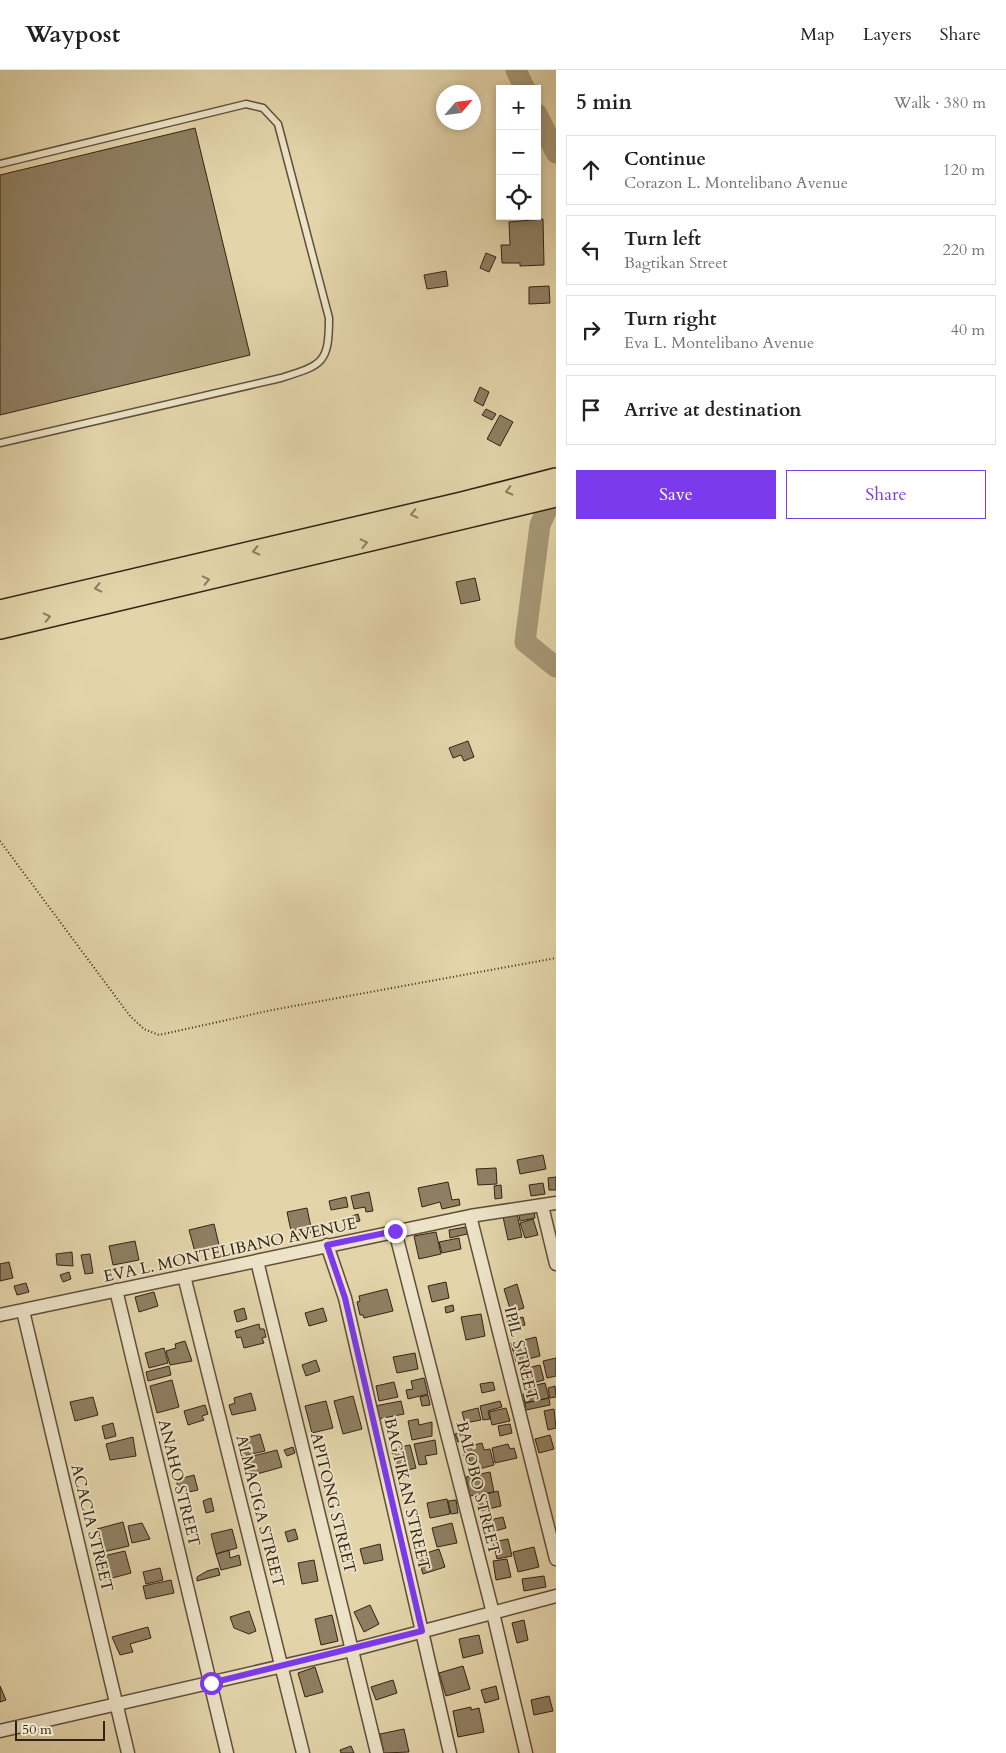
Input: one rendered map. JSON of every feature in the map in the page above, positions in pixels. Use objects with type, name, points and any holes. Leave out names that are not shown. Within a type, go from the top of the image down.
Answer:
[{"type":"highway","points":[[0,628],[464,511],[556,479]]},
{"type":"highway","points":[[0,611],[464,511],[556,496]]},
{"type":"street","name":"EVA L. MONTELIBANO AVENUE","points":[[0,1315],[470,1216],[556,1204]]},
{"type":"street","points":[[542,1206],[556,1264]]},
{"type":"street","name":"IPIL STREET","points":[[470,1216],[556,1559]]},
{"type":"street","name":"BALOBO STREET","points":[[395,1231],[494,1613],[526,1753]]},
{"type":"street","name":"BAGTIKAN STREET","points":[[327,1245],[345,1298],[450,1753]]},
{"type":"street","name":"APITONG STREET","points":[[257,1261],[377,1753]]},
{"type":"street","name":"ALMACIGA STREET","points":[[184,1276],[283,1666],[303,1753]]},
{"type":"street","name":"ANAHO STREET","points":[[116,1290],[227,1753]]},
{"type":"street","name":"ACACIA STREET","points":[[23,1311],[128,1753]]},
{"type":"street","points":[[0,1732],[352,1650],[556,1596]]},
{"type":"lane","points":[[0,164],[246,104],[263,108],[278,124],[329,318],[329,343],[324,356],[314,368],[281,378],[0,443]]},
{"type":"path","points":[[0,840],[130,1016],[144,1029],[159,1035],[272,1010],[556,958]]},
{"type":"building","points":[[195,128],[250,355],[0,415],[0,175]]},
{"type":"building","points":[[543,219],[544,265],[520,266],[520,263],[502,263],[501,245],[510,245],[509,222]]},
{"type":"building","points":[[486,253],[496,257],[489,272],[480,268]]},
{"type":"building","points":[[446,271],[448,286],[427,289],[424,275]]},
{"type":"building","points":[[549,286],[550,303],[529,304],[529,287]]},
{"type":"building","points":[[480,387],[489,392],[483,406],[474,401]]},
{"type":"building","points":[[486,409],[496,414],[492,420],[482,415]]},
{"type":"building","points":[[500,415],[513,422],[500,446],[487,439]]},
{"type":"building","points":[[475,578],[480,600],[461,604],[456,582]]},
{"type":"building","points":[[468,741],[474,757],[464,761],[461,755],[453,758],[449,748]]},
{"type":"building","points":[[543,1155],[546,1169],[520,1174],[517,1160]]},
{"type":"building","points":[[496,1168],[497,1184],[478,1185],[476,1169]]},
{"type":"building","points":[[556,1177],[556,1190],[549,1190],[548,1178]]},
{"type":"building","points":[[448,1182],[452,1200],[459,1199],[460,1205],[442,1209],[440,1202],[422,1207],[418,1188]]},
{"type":"building","points":[[543,1183],[545,1194],[531,1196],[529,1185]]},
{"type":"building","points":[[501,1185],[502,1198],[495,1199],[494,1186]]},
{"type":"building","points":[[369,1192],[373,1211],[366,1212],[365,1207],[354,1209],[351,1196]]},
{"type":"building","points":[[346,1197],[348,1207],[331,1210],[329,1201]]},
{"type":"building","points":[[307,1208],[312,1232],[300,1235],[298,1229],[291,1231],[287,1212]]},
{"type":"building","points":[[534,1211],[535,1218],[520,1221],[519,1215]]},
{"type":"building","points":[[358,1214],[360,1221],[354,1222],[352,1216]]},
{"type":"building","points":[[517,1214],[522,1237],[508,1240],[503,1217]]},
{"type":"building","points":[[533,1219],[538,1235],[525,1238],[520,1223]]},
{"type":"building","points":[[214,1224],[220,1249],[195,1252],[189,1230]]},
{"type":"building","points":[[466,1227],[467,1234],[450,1238],[449,1230]]},
{"type":"building","points":[[436,1232],[441,1254],[419,1259],[414,1236]]},
{"type":"building","points":[[459,1238],[461,1249],[442,1253],[439,1242]]},
{"type":"building","points":[[135,1241],[139,1260],[113,1265],[109,1246]]},
{"type":"building","points":[[72,1252],[73,1266],[57,1265],[56,1254]]},
{"type":"building","points":[[90,1254],[93,1273],[85,1274],[81,1255]]},
{"type":"building","points":[[9,1262],[13,1278],[0,1281],[0,1264]]},
{"type":"building","points":[[69,1272],[71,1279],[63,1282],[60,1275]]},
{"type":"building","points":[[446,1282],[449,1298],[432,1302],[428,1286]]},
{"type":"building","points":[[26,1283],[29,1292],[17,1295],[14,1286]]},
{"type":"building","points":[[517,1284],[524,1308],[511,1312],[504,1289]]},
{"type":"building","points":[[387,1289],[393,1311],[364,1318],[363,1315],[360,1315],[357,1302],[360,1301],[359,1296]]},
{"type":"building","points":[[154,1292],[158,1306],[139,1312],[135,1297]]},
{"type":"building","points":[[453,1305],[454,1311],[446,1313],[445,1307]]},
{"type":"building","points":[[244,1308],[247,1319],[237,1322],[234,1311]]},
{"type":"building","points":[[323,1308],[327,1321],[309,1326],[305,1313]]},
{"type":"building","points":[[481,1314],[485,1336],[466,1340],[461,1317]]},
{"type":"building","points":[[523,1317],[525,1325],[510,1329],[507,1321]]},
{"type":"building","points":[[259,1324],[260,1329],[264,1329],[266,1337],[262,1338],[264,1343],[244,1348],[241,1337],[237,1338],[235,1331]]},
{"type":"building","points":[[536,1337],[540,1356],[516,1362],[511,1343]]},
{"type":"building","points":[[185,1341],[192,1361],[170,1365],[166,1351],[176,1348],[175,1344]]},
{"type":"building","points":[[164,1348],[168,1363],[149,1368],[145,1353]]},
{"type":"building","points":[[415,1353],[418,1369],[397,1373],[393,1357]]},
{"type":"building","points":[[556,1358],[556,1376],[547,1378],[543,1361]]},
{"type":"building","points":[[316,1360],[320,1371],[306,1376],[302,1365]]},
{"type":"building","points":[[540,1365],[544,1380],[529,1384],[528,1377],[521,1378],[519,1370]]},
{"type":"building","points":[[169,1366],[171,1375],[148,1381],[146,1372]]},
{"type":"building","points":[[424,1378],[428,1394],[408,1399],[406,1390],[413,1389],[411,1381]]},
{"type":"building","points":[[172,1380],[179,1407],[157,1413],[150,1386]]},
{"type":"building","points":[[394,1382],[398,1397],[379,1401],[376,1386]]},
{"type":"building","points":[[493,1382],[495,1390],[482,1393],[480,1384]]},
{"type":"building","points":[[545,1383],[549,1398],[525,1403],[523,1394],[529,1392],[527,1387]]},
{"type":"building","points":[[555,1386],[556,1397],[550,1398],[548,1388]]},
{"type":"building","points":[[251,1393],[256,1410],[232,1415],[229,1405],[235,1403],[234,1398]]},
{"type":"building","points":[[428,1395],[430,1405],[422,1406],[420,1397]]},
{"type":"building","points":[[353,1396],[362,1429],[343,1434],[334,1401]]},
{"type":"building","points":[[93,1397],[98,1415],[75,1421],[70,1402]]},
{"type":"building","points":[[549,1398],[550,1405],[526,1410],[525,1403]]},
{"type":"building","points":[[326,1401],[333,1428],[312,1433],[305,1406]]},
{"type":"building","points":[[401,1401],[404,1414],[378,1419],[375,1406]]},
{"type":"building","points":[[500,1401],[502,1407],[488,1411],[490,1419],[483,1420],[480,1406]]},
{"type":"building","points":[[205,1405],[208,1414],[202,1416],[204,1420],[188,1425],[184,1411]]},
{"type":"building","points":[[478,1408],[481,1420],[465,1423],[462,1412]]},
{"type":"building","points":[[506,1408],[510,1421],[492,1425],[489,1412]]},
{"type":"building","points":[[554,1409],[556,1428],[548,1430],[544,1411]]},
{"type":"building","points":[[418,1419],[419,1425],[432,1422],[432,1436],[412,1440],[408,1421]]},
{"type":"building","points":[[113,1423],[116,1436],[105,1439],[102,1426]]},
{"type":"building","points":[[510,1424],[512,1433],[500,1436],[498,1426]]},
{"type":"building","points":[[464,1431],[467,1438],[458,1442],[455,1434]]},
{"type":"building","points":[[260,1434],[265,1451],[244,1456],[237,1441]]},
{"type":"building","points":[[550,1435],[554,1449],[539,1453],[535,1439]]},
{"type":"building","points":[[133,1437],[136,1456],[110,1460],[106,1444]]},
{"type":"building","points":[[435,1440],[437,1454],[425,1456],[427,1464],[419,1465],[414,1444]]},
{"type":"building","points":[[482,1443],[484,1450],[490,1449],[494,1465],[472,1471],[469,1457],[465,1458],[462,1448]]},
{"type":"building","points":[[508,1444],[510,1449],[514,1448],[517,1458],[495,1463],[492,1448]]},
{"type":"building","points":[[410,1445],[416,1468],[408,1470],[410,1475],[399,1478],[392,1452],[400,1450],[399,1447]]},
{"type":"building","points":[[293,1447],[295,1453],[287,1456],[284,1450]]},
{"type":"building","points":[[277,1450],[282,1467],[250,1476],[245,1458]]},
{"type":"building","points":[[490,1472],[494,1492],[470,1496],[466,1477]]},
{"type":"building","points":[[194,1475],[198,1490],[180,1494],[176,1480]]},
{"type":"building","points":[[498,1491],[501,1506],[480,1511],[477,1496]]},
{"type":"building","points":[[211,1498],[214,1511],[206,1513],[203,1501]]},
{"type":"building","points":[[447,1499],[450,1514],[430,1518],[427,1503]]},
{"type":"building","points":[[456,1500],[458,1513],[451,1514],[448,1501]]},
{"type":"building","points":[[503,1517],[506,1528],[484,1534],[481,1522]]},
{"type":"building","points":[[123,1522],[129,1546],[103,1552],[97,1529]]},
{"type":"building","points":[[142,1523],[150,1539],[132,1543],[128,1526]]},
{"type":"building","points":[[452,1523],[457,1543],[437,1547],[432,1528]]},
{"type":"building","points":[[232,1529],[237,1548],[216,1554],[211,1534]]},
{"type":"building","points":[[295,1529],[298,1539],[288,1542],[285,1532]]},
{"type":"building","points":[[508,1539],[512,1556],[497,1559],[493,1542]]},
{"type":"building","points":[[380,1544],[383,1560],[364,1564],[360,1549]]},
{"type":"building","points":[[534,1547],[539,1567],[518,1572],[513,1552]]},
{"type":"building","points":[[439,1549],[445,1567],[423,1574],[417,1556]]},
{"type":"building","points":[[229,1550],[230,1558],[239,1555],[241,1565],[221,1570],[216,1554]]},
{"type":"building","points":[[125,1551],[131,1573],[105,1580],[99,1557]]},
{"type":"building","points":[[507,1559],[511,1577],[496,1580],[493,1561]]},
{"type":"building","points":[[314,1560],[318,1581],[302,1584],[298,1563]]},
{"type":"building","points":[[160,1568],[163,1580],[146,1584],[143,1572]]},
{"type":"building","points":[[218,1568],[220,1575],[197,1581],[197,1577],[207,1571]]},
{"type":"building","points":[[544,1576],[546,1587],[524,1591],[522,1579]]},
{"type":"building","points":[[171,1580],[174,1593],[146,1599],[143,1586]]},
{"type":"building","points":[[370,1605],[379,1624],[364,1632],[354,1612]]},
{"type":"building","points":[[249,1611],[256,1631],[249,1634],[234,1628],[230,1617]]},
{"type":"building","points":[[332,1615],[338,1641],[321,1645],[315,1619]]},
{"type":"building","points":[[524,1620],[528,1640],[517,1643],[512,1623]]},
{"type":"building","points":[[148,1627],[151,1638],[130,1644],[133,1652],[120,1655],[112,1637]]},
{"type":"building","points":[[479,1635],[483,1653],[463,1658],[459,1639]]},
{"type":"building","points":[[463,1666],[470,1689],[446,1696],[439,1673]]},
{"type":"building","points":[[315,1667],[323,1692],[305,1697],[298,1673]]},
{"type":"building","points":[[393,1680],[397,1693],[376,1700],[371,1687]]},
{"type":"building","points":[[0,1686],[6,1700],[0,1702]]},
{"type":"building","points":[[496,1686],[499,1699],[485,1703],[481,1690]]},
{"type":"building","points":[[549,1696],[553,1711],[534,1715],[531,1700]]},
{"type":"building","points":[[471,1707],[471,1710],[479,1708],[484,1732],[458,1737],[453,1711]]},
{"type":"building","points":[[404,1729],[409,1752],[384,1753],[380,1734]]},
{"type":"building","points":[[351,1746],[354,1753],[341,1753],[340,1750]]},
{"type":"waterway","points":[[516,70],[523,85]]},
{"type":"waterway","points":[[541,122],[556,153]]},
{"type":"waterway","points":[[556,489],[540,525],[525,642],[556,667]]},
{"type":"route","points":[[211,1683],[352,1650],[422,1631],[345,1298],[327,1245],[395,1231]]}]
